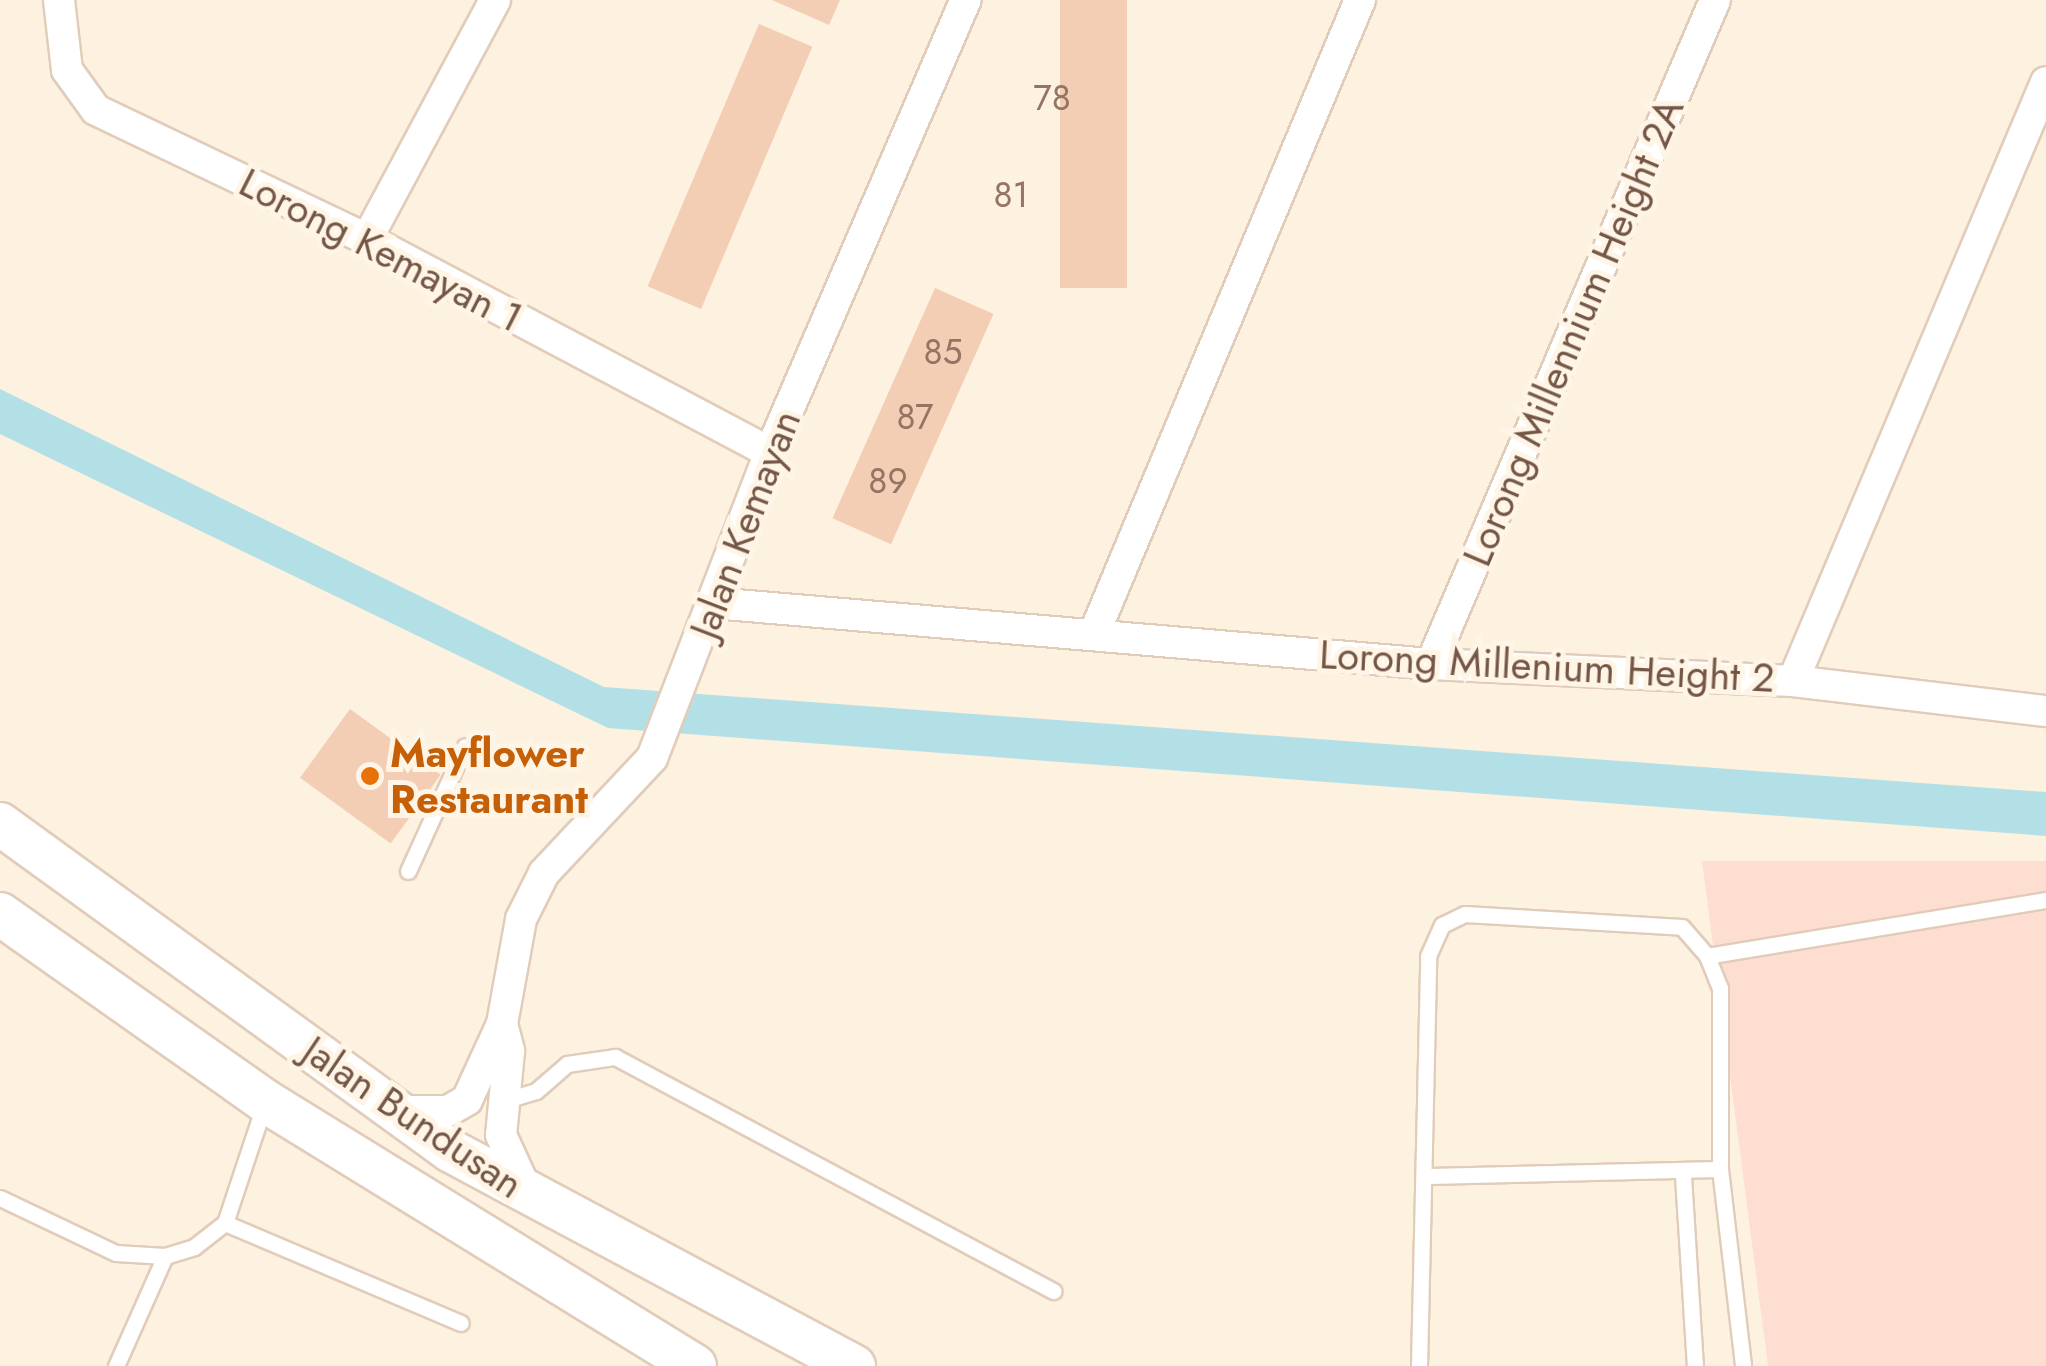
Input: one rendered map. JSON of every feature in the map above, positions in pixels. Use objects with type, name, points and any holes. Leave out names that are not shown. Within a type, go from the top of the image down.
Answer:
[{"type":"main road","name":"Jalan Bundusan","points":[[0,824],[396,1111],[529,1196],[854,1366]]},
{"type":"main road","name":"Jalan Bundusan","points":[[0,914],[265,1101],[695,1366]]},
{"type":"street","name":"Lorong Kemayan 1","points":[[59,0],[67,70],[96,110],[368,239],[770,452]]},
{"type":"street","points":[[368,239],[495,0]]},
{"type":"street","name":"Jalan Kemayan","points":[[502,1024],[522,918],[544,873],[661,740],[770,452],[966,0]]},
{"type":"street","points":[[1094,634],[1360,0]]},
{"type":"street","name":"Lorong Millennium Height 2A","points":[[1432,664],[1715,0]]},
{"type":"street","name":"Lorong Millenium Height 2","points":[[713,603],[1432,664],[1793,681],[2046,82]]},
{"type":"street","points":[[1793,681],[2046,712]]},
{"type":"street","points":[[502,1024],[509,1051],[499,1102],[501,1135],[529,1196]]},
{"type":"street","points":[[396,1111],[448,1111],[466,1100],[502,1024]]},
{"type":"lane","points":[[408,871],[465,746]]},
{"type":"lane","points":[[1707,956],[2046,900]]},
{"type":"lane","points":[[1419,1366],[1427,1176],[1428,956],[1442,925],[1466,914],[1682,926],[1707,956],[1720,988],[1720,1169],[1742,1366]]},
{"type":"lane","points":[[499,1102],[536,1091],[567,1064],[615,1058],[1053,1292]]},
{"type":"lane","points":[[0,1198],[116,1253],[165,1256],[226,1224],[265,1101]]},
{"type":"lane","points":[[1427,1176],[1684,1176],[1720,1169]]},
{"type":"lane","points":[[1684,1176],[1696,1366]]},
{"type":"lane","points":[[226,1224],[461,1323]]},
{"type":"lane","points":[[116,1366],[165,1256]]},
{"type":"shaded area","points":[[1702,861],[2046,861],[2046,1366],[1768,1366]]},
{"type":"water","points":[[0,389],[604,687],[2046,792],[2046,836],[608,728],[0,434]]},
{"type":"building","points":[[772,0],[840,0],[829,25]]},
{"type":"building","points":[[1060,0],[1127,0],[1127,288],[1060,288]]},
{"type":"building","points":[[759,24],[812,47],[701,309],[648,286]]},
{"type":"building","points":[[935,288],[993,314],[891,544],[833,518]]},
{"type":"building","name":"Mayflower Restaurant","points":[[350,709],[441,775],[391,844],[300,778]]},
{"type":"place","name":"Mayflower Restaurant","points":[[370,776]]}]
